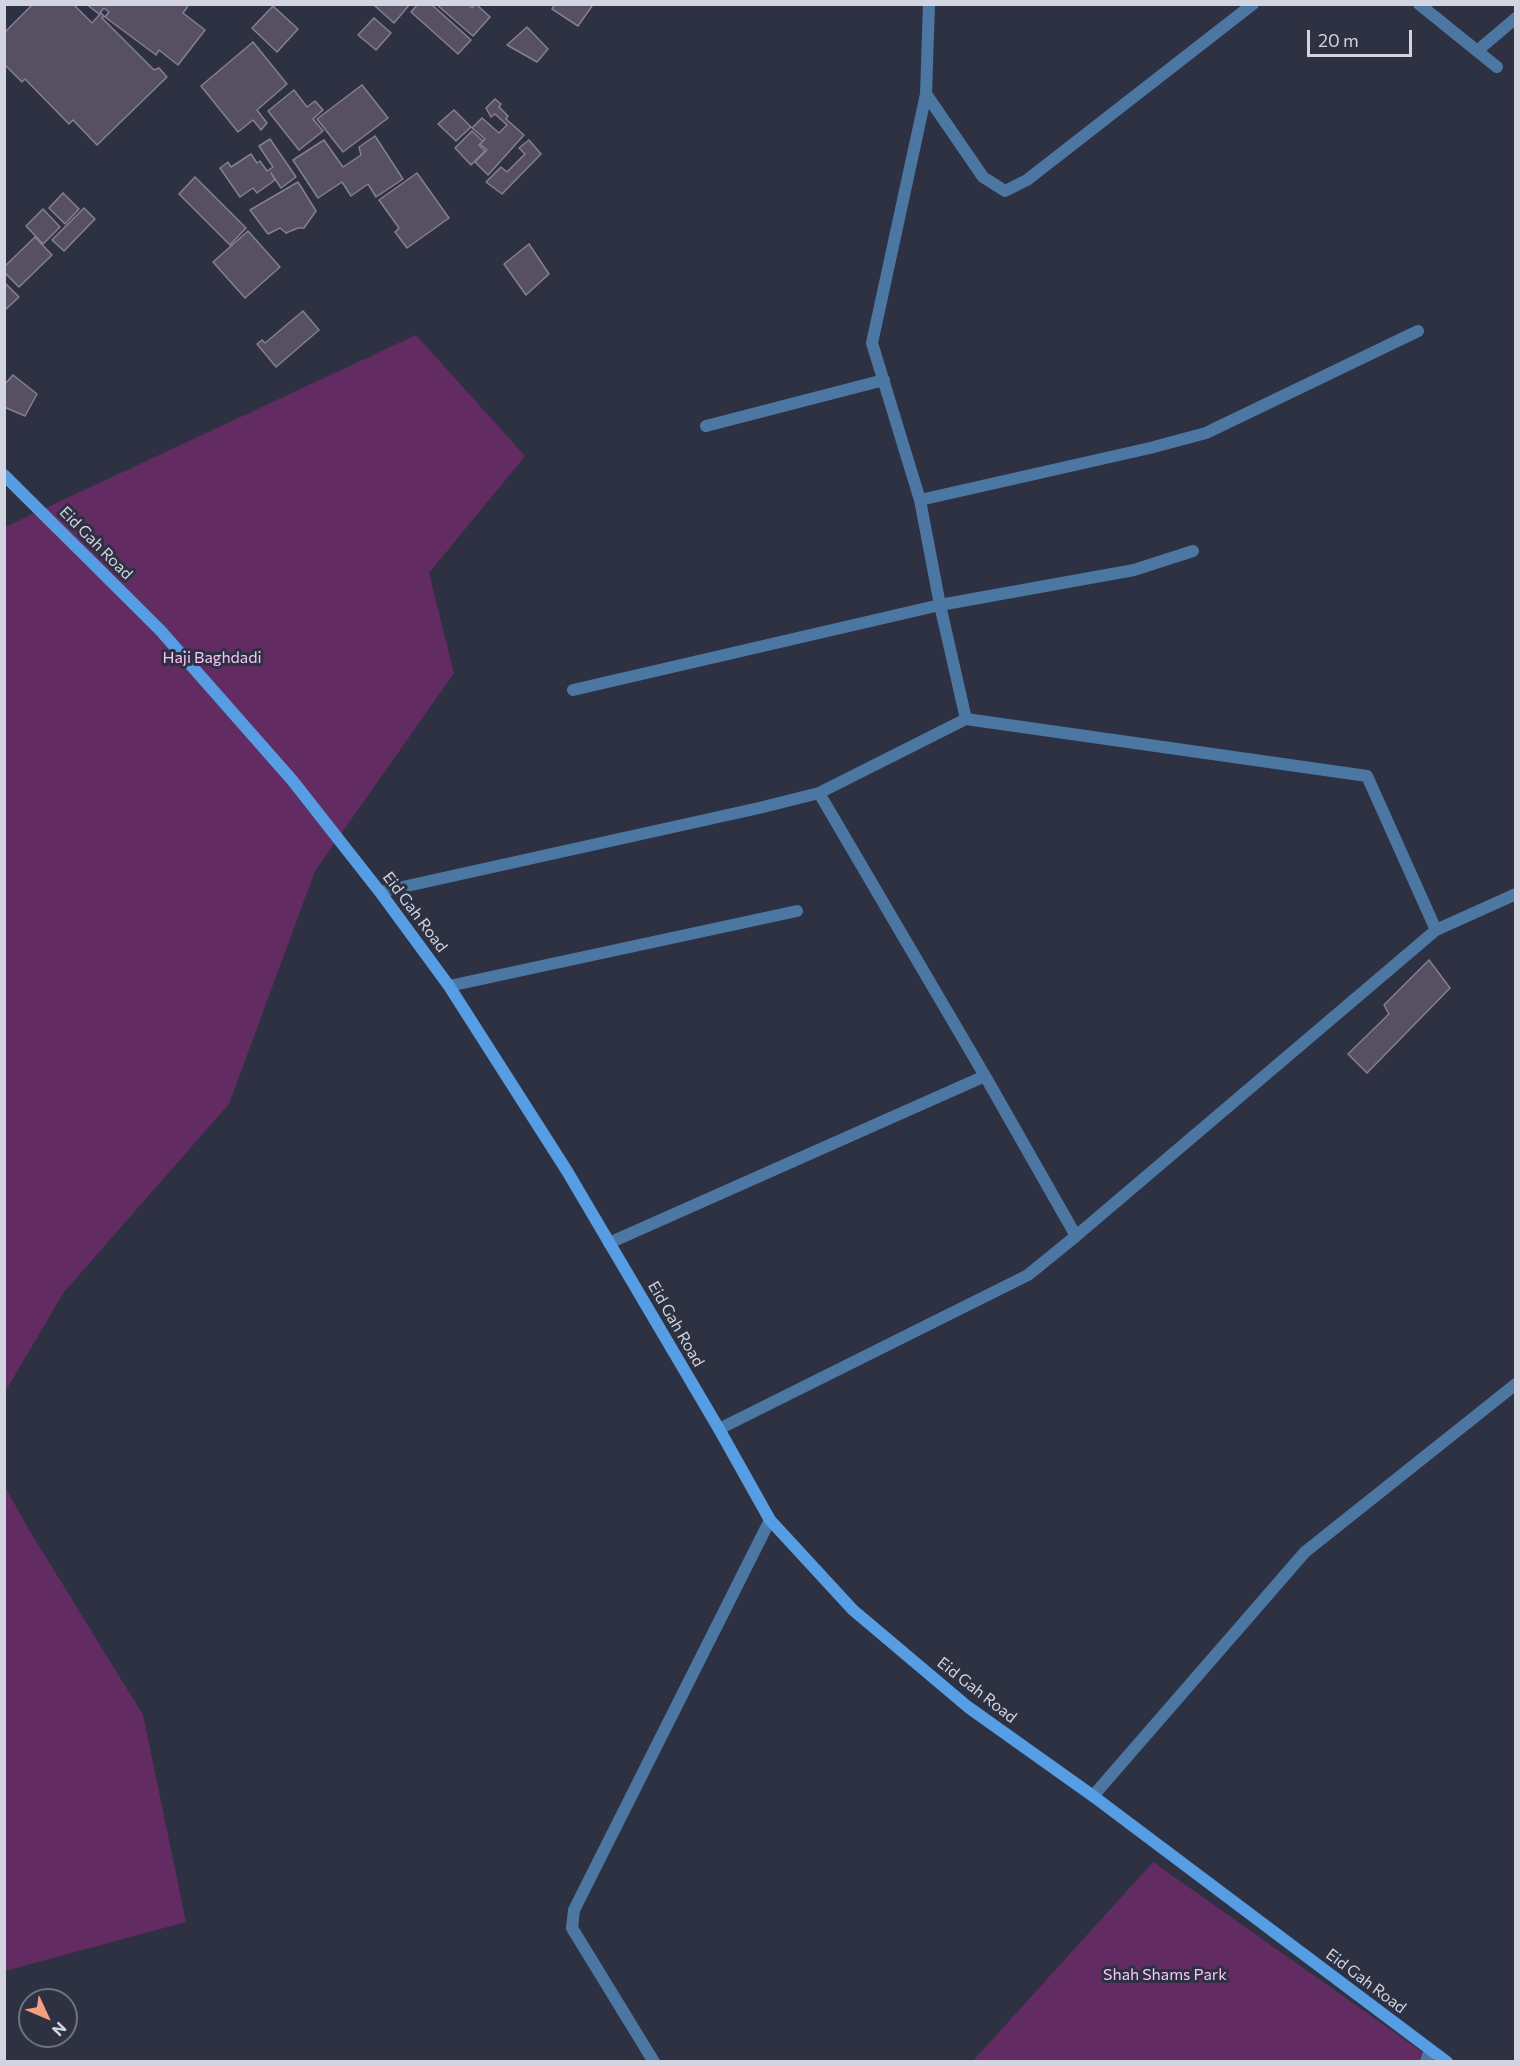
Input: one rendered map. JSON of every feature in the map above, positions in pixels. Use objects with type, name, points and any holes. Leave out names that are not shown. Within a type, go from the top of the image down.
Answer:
[{"type":"main road","name":"Eid Gah Road","points":[[4,475],[160,630],[292,780],[380,892],[449,986],[567,1171],[770,1520],[853,1611],[968,1707],[1093,1796],[1428,2056],[1447,2061]]},
{"type":"street","points":[[929,4],[926,94],[872,344],[920,500],[940,605],[966,719]]},
{"type":"street","points":[[926,94],[983,177],[1005,191],[1028,180],[1253,4]]},
{"type":"street","points":[[1419,4],[1497,67]]},
{"type":"street","points":[[1478,51],[1515,18]]},
{"type":"street","points":[[920,500],[1150,448],[1206,433],[1418,331]]},
{"type":"street","points":[[706,426],[884,380]]},
{"type":"street","points":[[573,690],[940,605],[1134,570],[1193,551]]},
{"type":"street","points":[[380,892],[819,793],[966,719],[1367,776],[1436,930]]},
{"type":"street","points":[[819,793],[1077,1236]]},
{"type":"street","points":[[719,1430],[1028,1275],[1077,1236],[1436,930],[1515,894]]},
{"type":"street","points":[[449,986],[797,911]]},
{"type":"street","points":[[609,1243],[985,1076]]},
{"type":"street","points":[[1093,1796],[1305,1552],[1515,1384]]},
{"type":"street","points":[[654,2061],[572,1928],[574,1910],[770,1520]]},
{"type":"green space","name":"Haji Baghdadi","points":[[416,335],[525,456],[429,573],[454,673],[315,871],[229,1104],[64,1292],[5,1392],[5,527]]},
{"type":"green space","points":[[4,1485],[143,1715],[186,1922],[5,1971]]},
{"type":"green space","name":"Shah Shams Park","points":[[1153,1862],[1428,2056],[1424,2062],[972,2062]]},
{"type":"building","points":[[33,4],[73,4],[92,23],[101,13],[104,16],[102,18],[154,70],[159,68],[167,77],[97,145],[73,120],[69,124],[25,79],[22,82],[4,64],[4,33]]},
{"type":"building","points":[[86,4],[185,4],[188,6],[183,13],[205,30],[178,65],[159,50],[156,55],[105,17],[109,12],[104,8],[99,14]]},
{"type":"building","points":[[377,4],[410,4],[394,23],[375,6]]},
{"type":"building","points":[[418,4],[431,4],[471,40],[458,54],[411,12]]},
{"type":"building","points":[[436,4],[468,4],[472,8],[476,4],[490,17],[473,36]]},
{"type":"building","points":[[555,4],[590,4],[592,6],[578,26],[552,9]]},
{"type":"building","points":[[273,6],[298,29],[277,52],[252,28]]},
{"type":"building","points":[[374,18],[391,33],[376,50],[358,35]]},
{"type":"building","points":[[527,27],[548,49],[537,62],[507,45]]},
{"type":"building","points":[[253,42],[287,84],[257,110],[267,123],[261,130],[253,120],[238,132],[201,86]]},
{"type":"building","points":[[362,85],[388,118],[343,152],[317,119]]},
{"type":"building","points":[[294,90],[307,107],[315,101],[323,110],[313,119],[323,131],[299,150],[268,111]]},
{"type":"building","points":[[495,99],[508,116],[506,119],[524,135],[488,175],[475,162],[487,150],[480,144],[485,139],[472,128],[482,118],[499,133],[507,125],[495,114],[491,117],[486,108]]},
{"type":"building","points":[[454,110],[471,127],[456,141],[438,124]]},
{"type":"building","points":[[472,131],[483,141],[479,145],[485,151],[471,165],[455,148]]},
{"type":"building","points":[[375,136],[403,179],[376,197],[368,184],[351,196],[342,182],[318,198],[293,160],[324,140],[343,167],[361,155],[359,147]]},
{"type":"building","points":[[270,139],[296,177],[281,188],[271,173],[275,180],[257,193],[253,188],[240,197],[220,168],[228,162],[231,167],[251,154],[267,171],[273,167],[259,146]]},
{"type":"building","points":[[529,140],[541,154],[502,194],[486,182],[501,167],[507,172],[525,154],[519,148]]},
{"type":"building","points":[[417,173],[449,218],[407,248],[395,232],[399,228],[379,200]]},
{"type":"building","points":[[195,177],[246,228],[230,245],[179,194]]},
{"type":"building","points":[[298,182],[316,211],[304,228],[286,233],[280,228],[268,234],[250,210]]},
{"type":"building","points":[[63,193],[79,209],[65,224],[49,208]]},
{"type":"building","points":[[84,208],[95,219],[64,251],[52,240]]},
{"type":"building","points":[[43,209],[60,227],[43,244],[26,226]]},
{"type":"building","points":[[248,231],[280,267],[245,298],[213,262]]},
{"type":"building","points":[[35,237],[52,255],[19,287],[4,272],[4,267]]},
{"type":"building","points":[[529,244],[549,274],[526,295],[504,264]]},
{"type":"building","points":[[4,282],[19,297],[4,311]]},
{"type":"building","points":[[303,311],[319,330],[276,367],[257,344],[262,340],[265,343]]},
{"type":"building","points":[[13,375],[37,394],[25,416],[4,407],[4,385]]},
{"type":"building","points":[[1429,960],[1450,988],[1367,1073],[1348,1054],[1389,1014],[1384,1005]]}]
